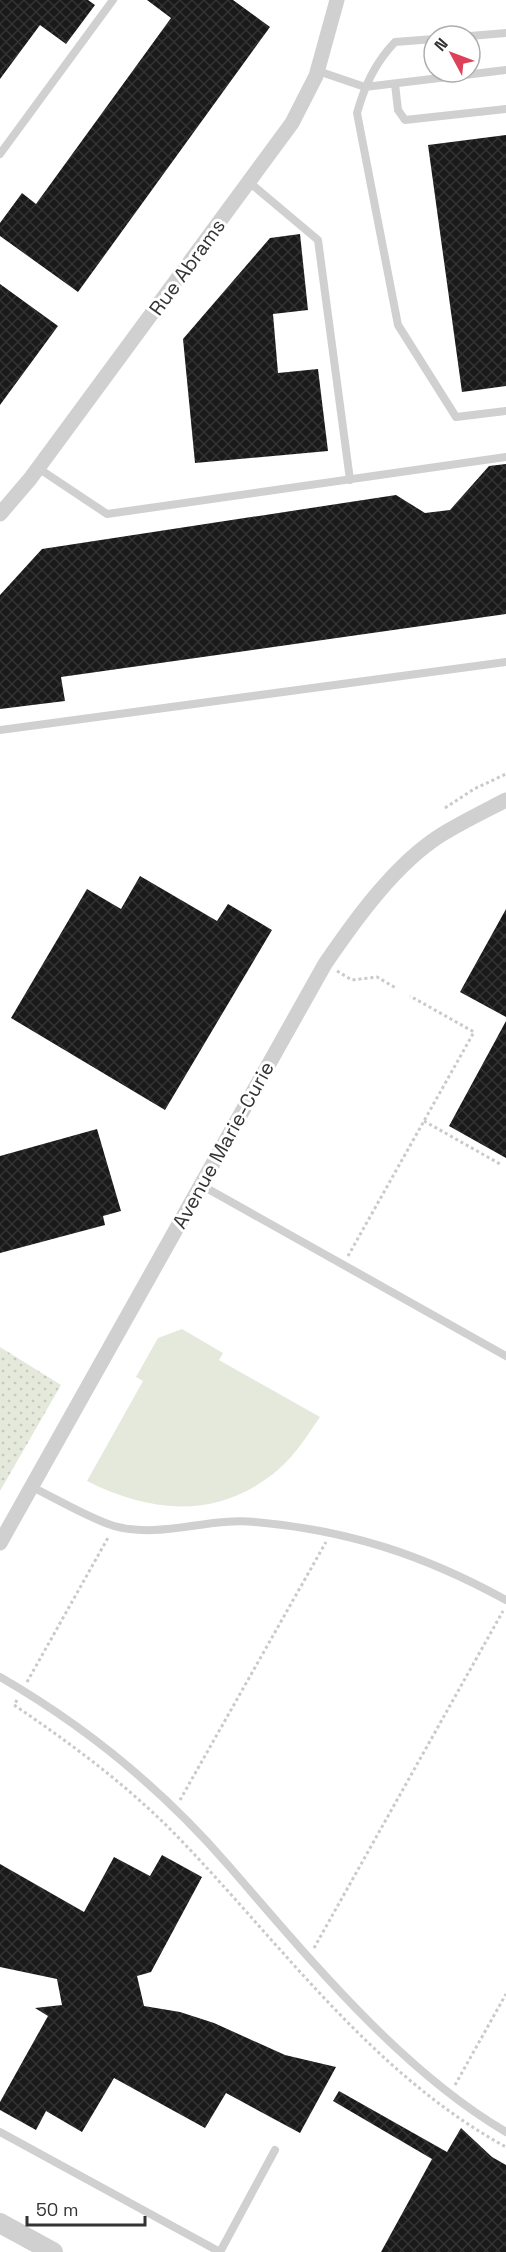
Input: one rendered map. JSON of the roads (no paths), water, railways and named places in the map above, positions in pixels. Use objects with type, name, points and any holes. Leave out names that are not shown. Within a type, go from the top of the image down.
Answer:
[{"type":"street","name":"Rue Abrams","points":[[0,514],[38,468],[292,123],[318,71],[338,0]]},
{"type":"street","name":"Avenue Marie-Curie","points":[[0,1543],[325,964],[356,918],[390,879],[439,836],[506,800]]},
{"type":"street","points":[[0,2223],[53,2252]]},
{"type":"lane","points":[[0,154],[113,0]]},
{"type":"lane","points":[[482,35],[506,33]]},
{"type":"lane","points":[[422,40],[395,42],[381,57],[364,87],[357,113],[398,325],[456,417],[506,411]]},
{"type":"lane","points":[[318,71],[364,87],[506,70]]},
{"type":"lane","points":[[395,84],[398,110],[405,120],[506,109]]},
{"type":"lane","points":[[249,183],[318,240],[350,480]]},
{"type":"lane","points":[[38,468],[107,514],[506,458]]},
{"type":"lane","points":[[0,730],[506,662]]},
{"type":"lane","points":[[201,1185],[506,1356]]},
{"type":"lane","points":[[32,1487],[114,1526],[151,1530],[252,1521],[361,1538],[402,1553],[506,1600]]},
{"type":"lane","points":[[0,1677],[85,1733],[152,1787],[227,1864],[308,1957],[449,2095],[506,2132]]},
{"type":"lane","points":[[0,2132],[220,2252],[275,2150]]}]
